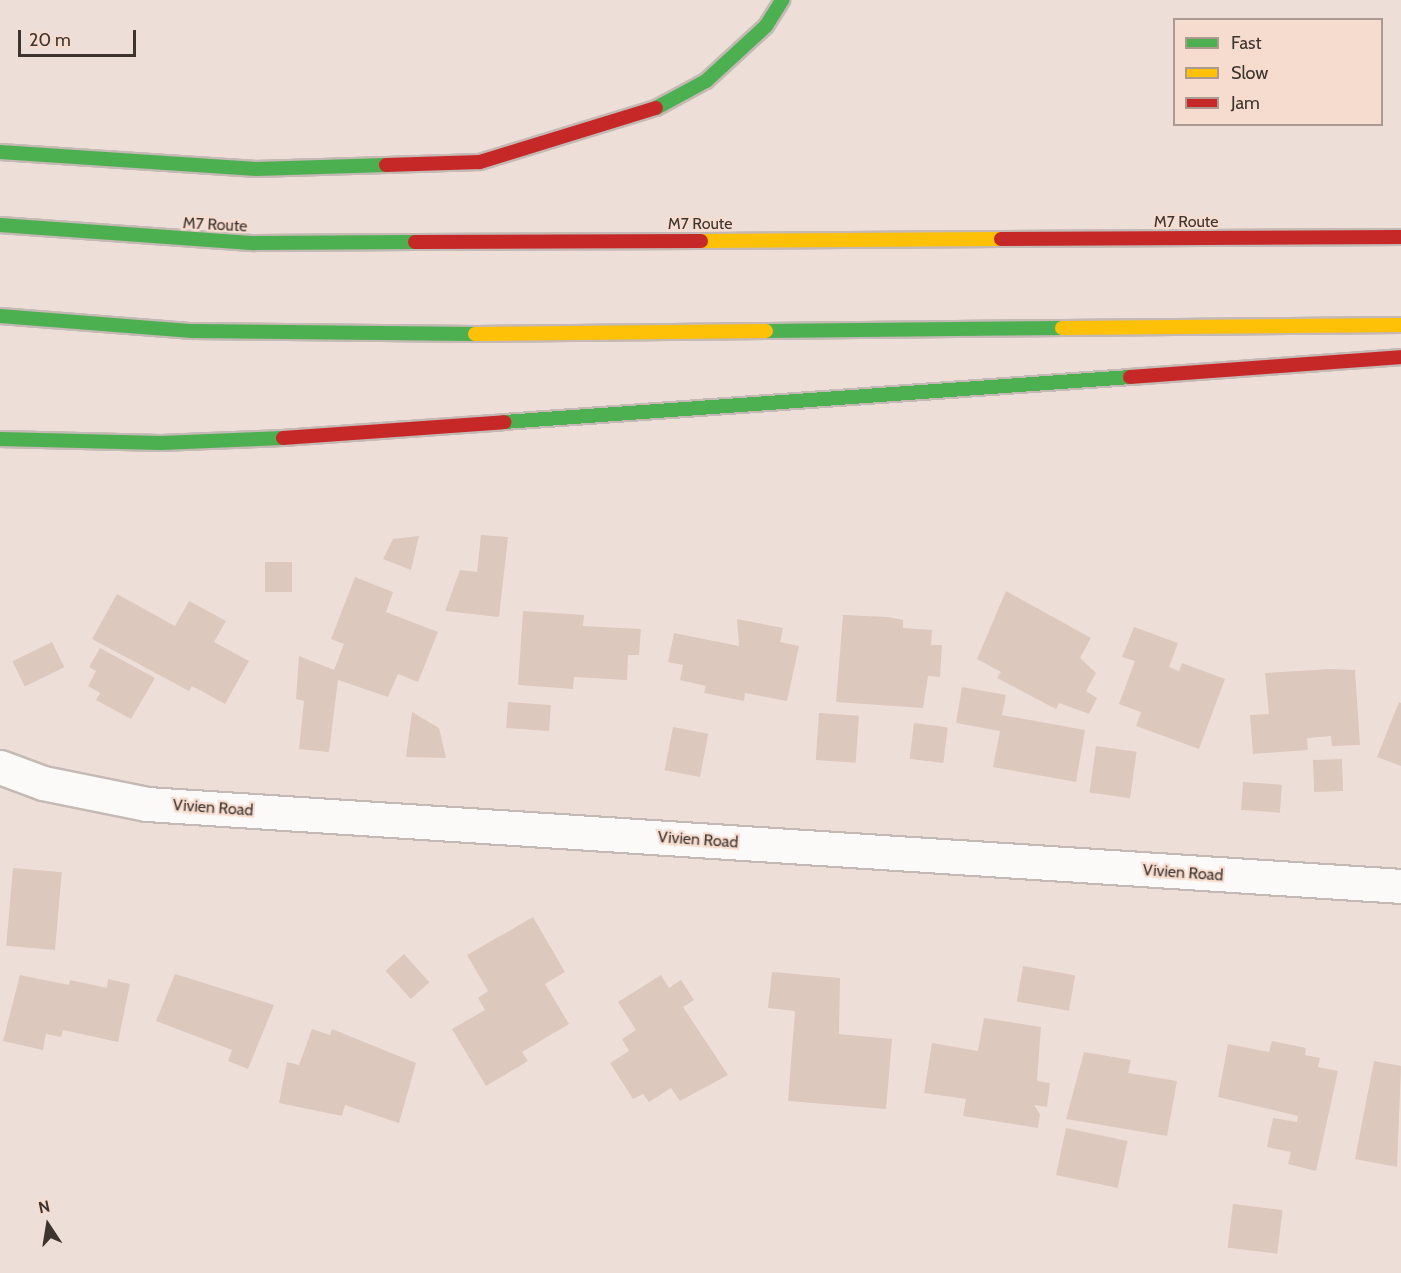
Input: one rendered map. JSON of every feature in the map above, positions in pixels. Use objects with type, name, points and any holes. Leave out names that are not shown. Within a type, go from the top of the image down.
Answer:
[{"type":"highway","points":[[0,152],[256,170],[480,162],[640,116],[706,81],[766,26],[782,0]]},
{"type":"highway","name":"M7 Route","points":[[0,225],[254,243],[1401,237]]},
{"type":"highway","points":[[0,315],[192,332],[361,336],[1401,325]]},
{"type":"highway","points":[[0,439],[161,443],[282,438],[1401,357]]},
{"type":"street","name":"Vivien Road","points":[[0,766],[43,783],[147,804],[1401,886]]},
{"type":"building","points":[[481,535],[508,537],[499,617],[445,611],[460,570],[477,572]]},
{"type":"building","points":[[419,536],[411,570],[383,559],[393,539]]},
{"type":"building","points":[[265,562],[292,562],[292,592],[265,592]]},
{"type":"building","points":[[355,577],[393,592],[386,612],[438,632],[418,682],[398,674],[388,697],[338,680],[329,752],[299,749],[304,701],[296,699],[299,656],[334,670],[344,644],[331,639]]},
{"type":"building","points":[[1006,591],[1091,638],[1080,658],[1096,673],[1086,691],[1097,698],[1089,714],[1059,703],[1056,709],[997,678],[1001,672],[977,659]]},
{"type":"building","points":[[117,594],[175,626],[189,601],[226,621],[214,642],[249,661],[225,704],[192,686],[189,691],[92,639]]},
{"type":"building","points":[[523,611],[584,615],[583,626],[641,629],[639,655],[628,655],[627,680],[574,677],[573,689],[518,685]]},
{"type":"building","points":[[843,615],[888,617],[903,620],[903,628],[932,630],[931,645],[942,645],[940,677],[928,676],[923,708],[836,702]]},
{"type":"building","points":[[737,619],[783,628],[780,642],[799,646],[787,701],[745,693],[744,701],[704,693],[706,686],[680,680],[683,665],[668,662],[674,633],[739,646]]},
{"type":"building","points":[[1134,627],[1178,643],[1169,667],[1179,671],[1182,663],[1225,679],[1199,749],[1136,726],[1141,712],[1119,704],[1135,661],[1122,657]]},
{"type":"building","points":[[52,642],[64,667],[25,686],[12,661]]},
{"type":"building","points":[[100,648],[155,678],[131,719],[96,700],[100,693],[88,686],[96,671],[89,667]]},
{"type":"building","points":[[1330,669],[1355,670],[1360,745],[1332,746],[1331,736],[1307,738],[1308,750],[1253,754],[1250,715],[1269,714],[1265,673]]},
{"type":"building","points":[[962,687],[1006,695],[1002,715],[1085,730],[1076,782],[993,767],[1000,731],[956,723]]},
{"type":"building","points":[[508,702],[551,705],[549,731],[506,728]]},
{"type":"building","points":[[1399,702],[1401,703],[1401,766],[1377,757]]},
{"type":"building","points":[[412,712],[439,728],[446,758],[406,757]]},
{"type":"building","points":[[819,713],[859,716],[856,763],[816,760]]},
{"type":"building","points":[[914,723],[948,727],[943,763],[910,759]]},
{"type":"building","points":[[673,727],[708,734],[700,777],[665,770]]},
{"type":"building","points":[[1096,746],[1137,752],[1130,798],[1089,793]]},
{"type":"building","points":[[1342,759],[1343,791],[1314,792],[1313,760]]},
{"type":"building","points":[[1243,782],[1282,785],[1280,813],[1241,810]]},
{"type":"building","points":[[13,868],[62,872],[55,950],[6,946]]},
{"type":"building","points":[[533,917],[565,972],[545,984],[569,1024],[522,1052],[528,1061],[486,1086],[452,1029],[485,1010],[478,998],[488,991],[467,955]]},
{"type":"building","points":[[404,954],[429,982],[411,999],[385,971]]},
{"type":"building","points":[[1023,966],[1075,975],[1069,1011],[1017,1001]]},
{"type":"building","points":[[772,972],[840,978],[839,1034],[892,1039],[886,1109],[788,1101],[795,1011],[768,1008]]},
{"type":"building","points":[[175,974],[274,1005],[248,1069],[228,1061],[232,1050],[156,1021]]},
{"type":"building","points":[[20,975],[69,985],[70,980],[107,988],[108,979],[130,984],[118,1042],[63,1030],[61,1037],[46,1034],[43,1050],[3,1041]]},
{"type":"building","points":[[661,975],[669,988],[681,980],[694,1000],[683,1007],[728,1075],[680,1101],[671,1088],[649,1102],[643,1094],[633,1099],[610,1063],[629,1051],[622,1039],[636,1030],[618,1002]]},
{"type":"building","points":[[984,1018],[1041,1027],[1037,1081],[1050,1083],[1047,1107],[1034,1105],[1040,1114],[1038,1128],[963,1116],[966,1099],[924,1093],[932,1043],[978,1051]]},
{"type":"building","points":[[312,1029],[330,1035],[332,1029],[416,1063],[399,1123],[345,1105],[342,1116],[279,1103],[287,1062],[299,1065]]},
{"type":"building","points":[[1272,1041],[1306,1048],[1305,1055],[1320,1058],[1318,1067],[1338,1071],[1316,1171],[1288,1164],[1291,1152],[1267,1147],[1273,1118],[1297,1122],[1298,1116],[1218,1097],[1228,1044],[1269,1052]]},
{"type":"building","points":[[1084,1052],[1131,1060],[1128,1073],[1177,1081],[1167,1136],[1066,1119]]},
{"type":"building","points":[[1374,1061],[1401,1066],[1397,1167],[1355,1159]]},
{"type":"building","points":[[1066,1128],[1128,1141],[1118,1188],[1056,1175]]},
{"type":"building","points":[[1233,1204],[1283,1210],[1277,1254],[1228,1248]]},
{"type":"traffic: fast","points":[[656,108],[706,81],[766,26],[782,0]]},
{"type":"traffic: fast","points":[[0,152],[256,169],[386,165]]},
{"type":"traffic: fast","points":[[0,225],[254,243],[415,242]]},
{"type":"traffic: fast","points":[[0,316],[192,331],[475,334]]},
{"type":"traffic: fast","points":[[766,331],[1062,328]]},
{"type":"traffic: fast","points":[[504,422],[1130,377]]},
{"type":"traffic: fast","points":[[0,439],[161,443],[283,438]]},
{"type":"traffic: slow","points":[[701,241],[1001,239]]},
{"type":"traffic: slow","points":[[1062,328],[1401,325]]},
{"type":"traffic: slow","points":[[475,334],[766,331]]},
{"type":"traffic: jam","points":[[386,165],[480,162],[656,108]]},
{"type":"traffic: jam","points":[[1001,239],[1401,237]]},
{"type":"traffic: jam","points":[[415,242],[701,241]]},
{"type":"traffic: jam","points":[[1130,377],[1401,357]]},
{"type":"traffic: jam","points":[[283,438],[504,422]]}]
